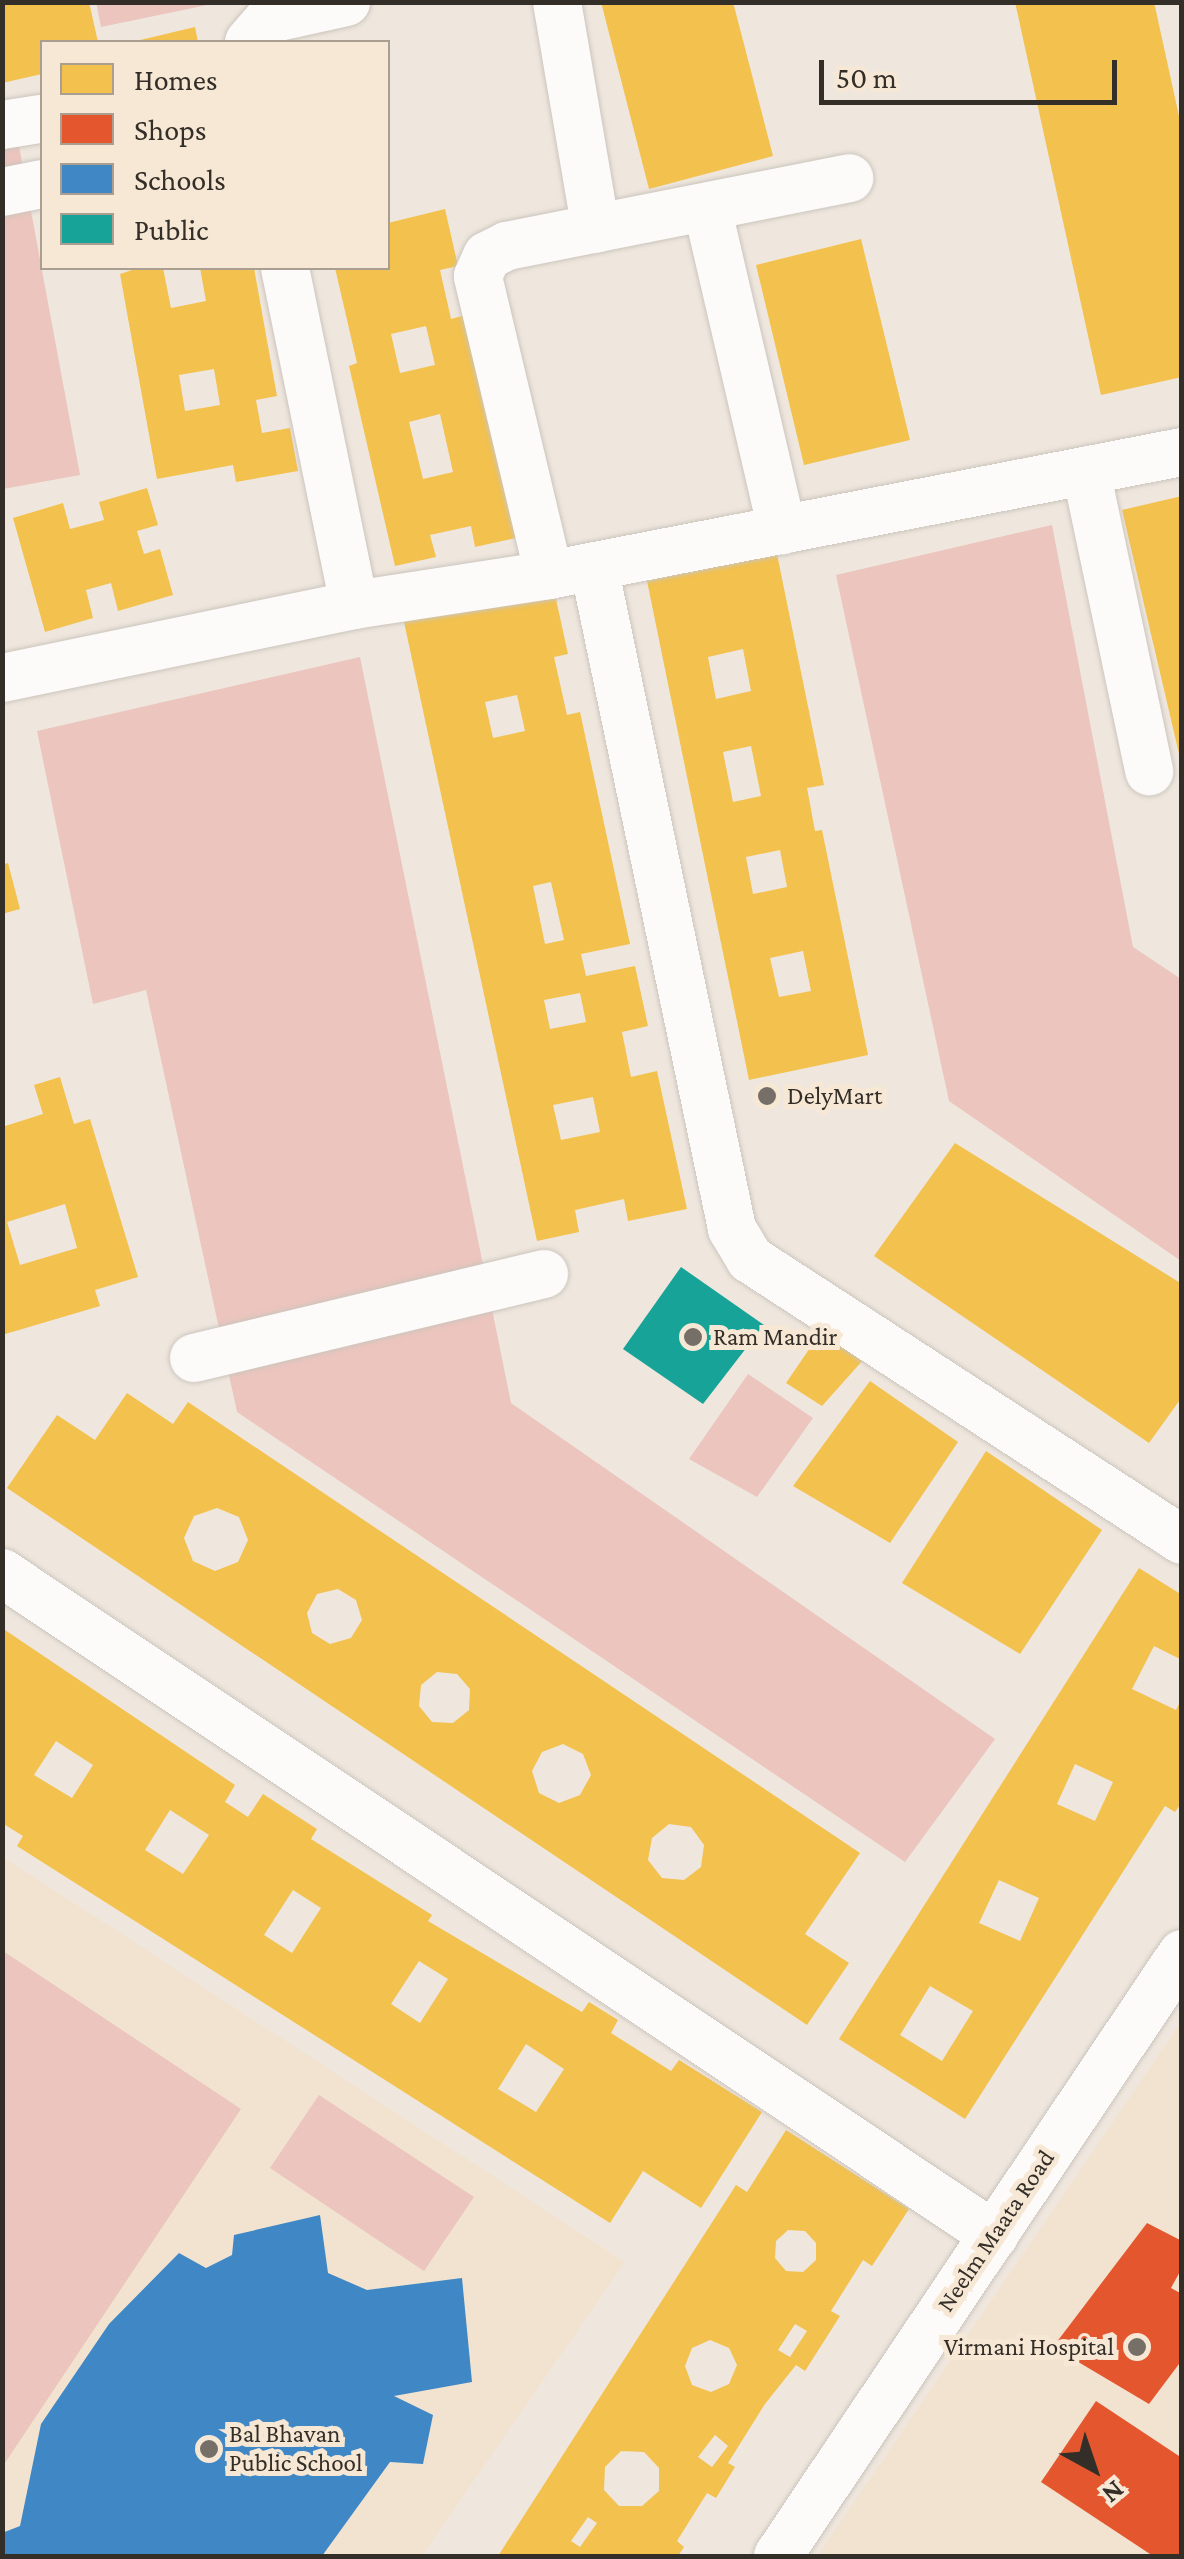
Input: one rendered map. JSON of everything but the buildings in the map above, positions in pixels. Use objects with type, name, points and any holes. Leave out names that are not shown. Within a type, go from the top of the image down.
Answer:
[{"type":"street","points":[[251,40],[269,19],[346,2]]},
{"type":"street","points":[[556,2],[596,229]]},
{"type":"street","points":[[848,178],[507,246],[487,256],[478,276],[572,571],[732,1228],[750,1260],[1182,1540]]},
{"type":"street","points":[[2,192],[40,184]]},
{"type":"street","points":[[707,207],[782,530]]},
{"type":"street","points":[[285,270],[354,605]]},
{"type":"street","points":[[2,678],[354,605],[572,571],[1182,452]]},
{"type":"street","points":[[1086,470],[1149,771]]},
{"type":"street","points":[[194,1358],[544,1274]]},
{"type":"street","points":[[2,1573],[994,2234]]},
{"type":"street","name":"Neelm Maata Road","points":[[778,2556],[1182,1954]]},
{"type":"shaded area","points":[[96,2],[217,2],[217,3],[101,27]]},
{"type":"shaded area","points":[[16,130],[80,475],[3,489],[2,133]]},
{"type":"shaded area","points":[[1052,525],[1133,947],[1181,979],[1181,1261],[949,1101],[836,575]]},
{"type":"shaded area","points":[[360,657],[511,1403],[995,1739],[905,1862],[237,1412],[146,990],[93,1004],[37,731]]},
{"type":"shaded area","points":[[748,1374],[813,1418],[757,1497],[689,1459]]},
{"type":"shaded area","points":[[2,1856],[625,2262],[422,2556],[3,2556]]},
{"type":"shaded area","points":[[3,1951],[241,2109],[3,2466]]},
{"type":"shaded area","points":[[1181,2022],[1181,2556],[817,2556]]},
{"type":"shaded area","points":[[319,2095],[474,2197],[424,2271],[270,2168]]},
{"type":"place","name":"DelyMart","points":[[767,1096]]},
{"type":"place","name":"Ram Mandir","points":[[693,1337]]},
{"type":"place","name":"Virmani Hospital","points":[[1137,2347]]},
{"type":"place","name":"Bal Bhavan Public School","points":[[209,2449]]}]
